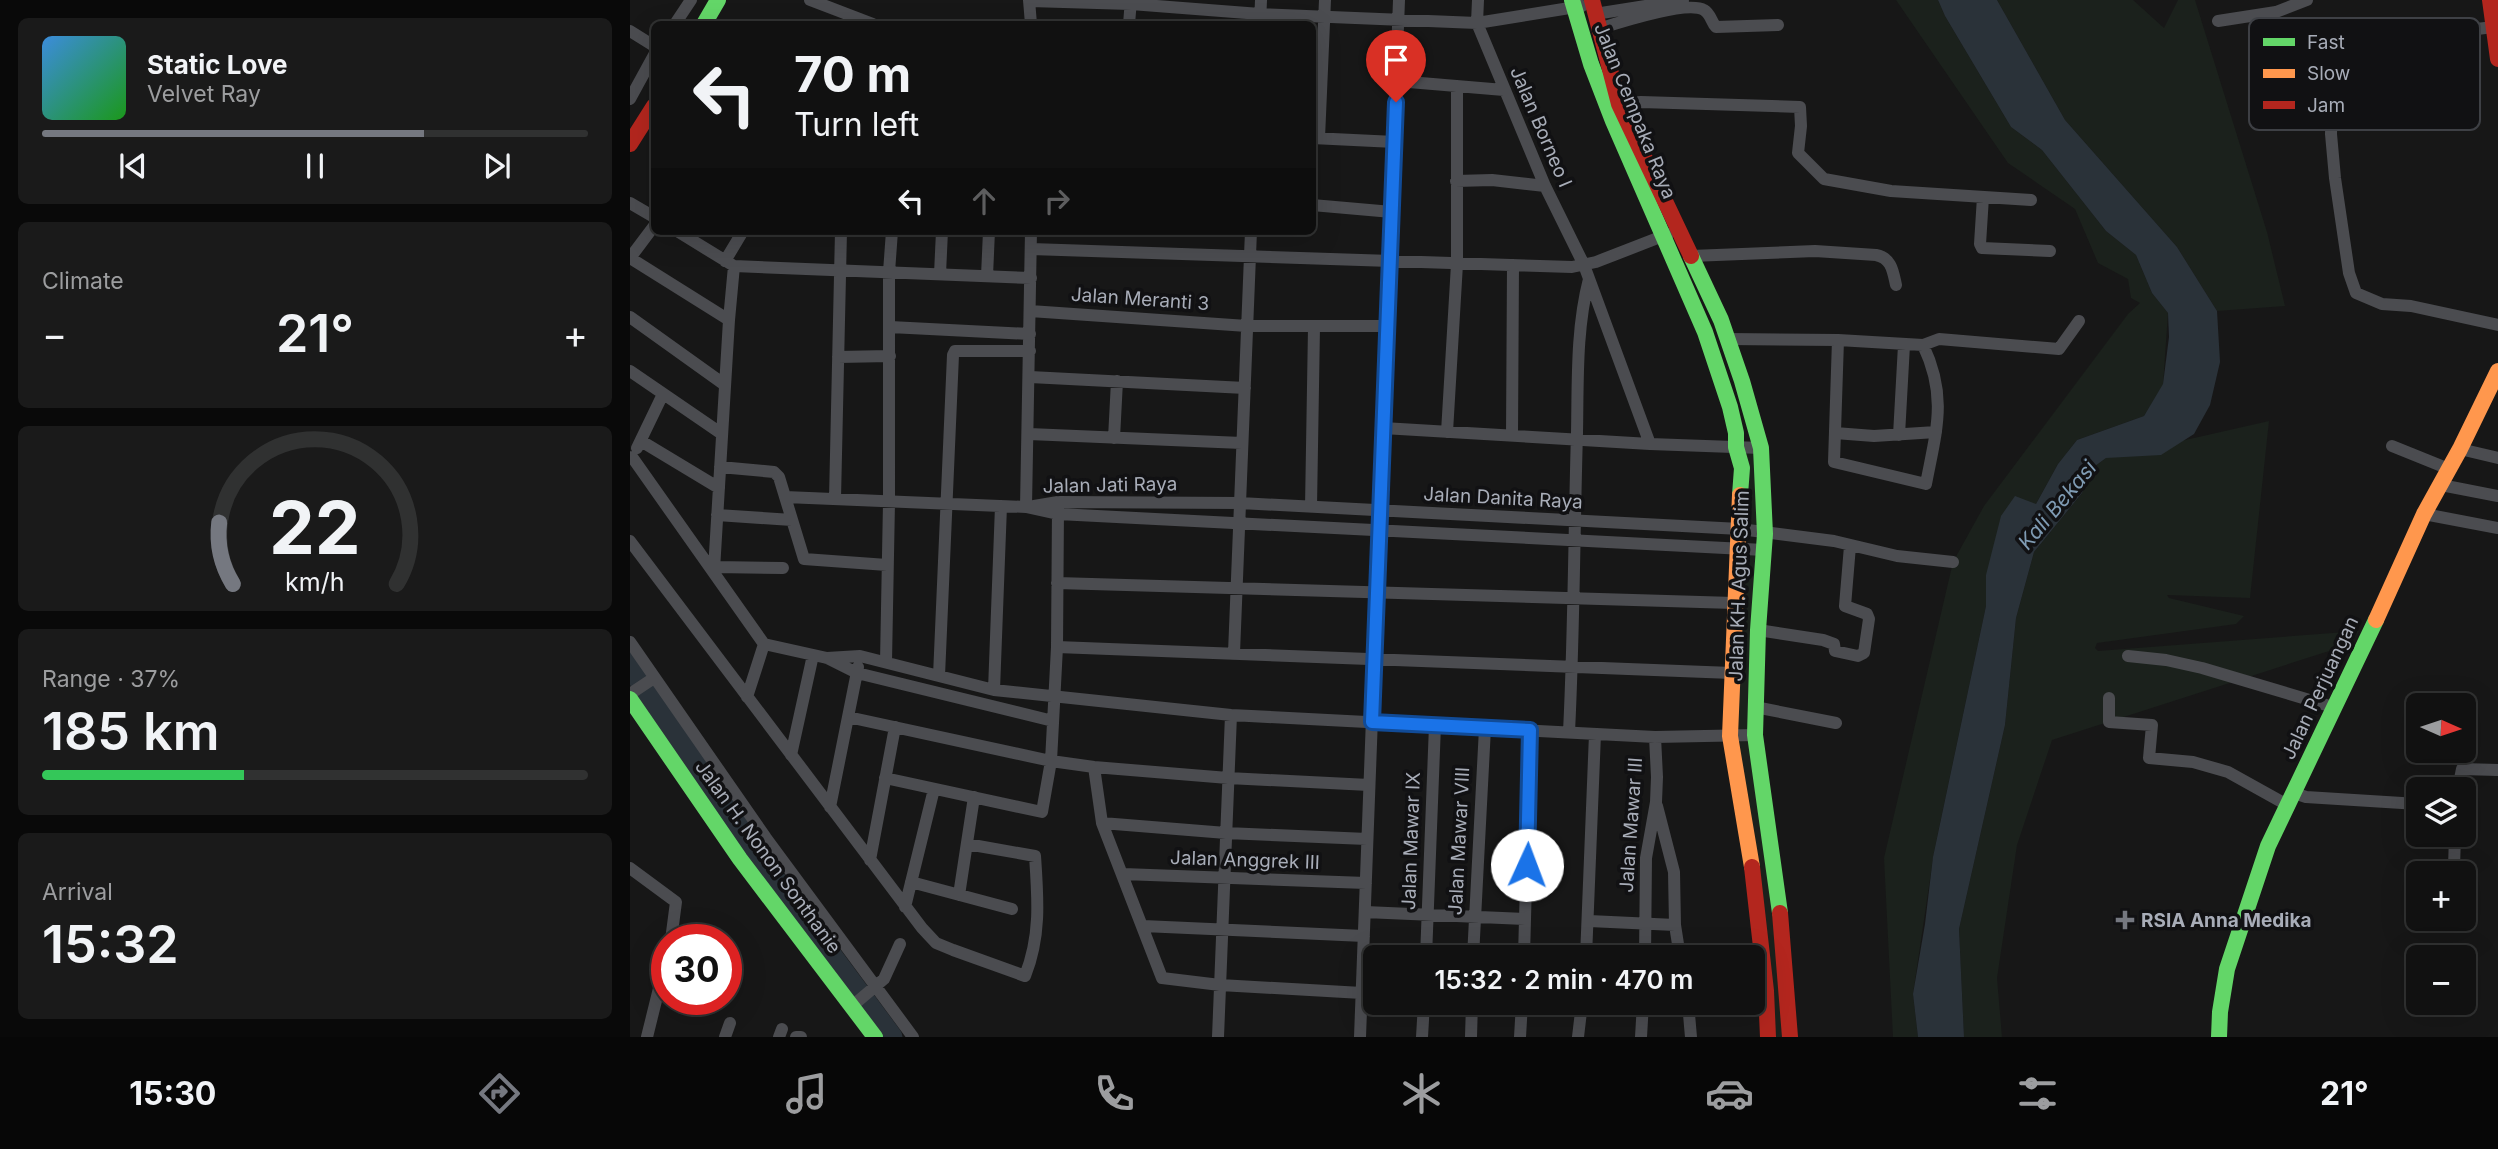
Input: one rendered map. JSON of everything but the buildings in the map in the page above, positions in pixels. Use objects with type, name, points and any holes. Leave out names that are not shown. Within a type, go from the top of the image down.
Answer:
[{"type":"street","points":[[677,21],[693,0],[711,12]]},
{"type":"street","points":[[810,0],[865,21]]},
{"type":"street","points":[[1260,19],[1261,0]]},
{"type":"street","points":[[1325,0],[1316,138],[1395,142]]},
{"type":"street","points":[[1360,1037],[1399,0]]},
{"type":"street","name":"Jalan Borneo I","points":[[1478,0],[1477,23],[1545,186],[1584,265],[1650,444]]},
{"type":"street","points":[[1594,11],[1683,0]]},
{"type":"street","points":[[2218,21],[2277,12],[2307,0]]},
{"type":"street","points":[[2490,0],[2498,59]]},
{"type":"street","points":[[1031,21],[1030,1],[1194,4],[1260,19],[1324,17],[1477,23],[1573,4],[1594,11],[1638,16],[1697,8],[1708,14],[1716,27],[1778,25]]},
{"type":"street","points":[[1129,21],[1131,2]]},
{"type":"street","name":"Jalan Cempaka Raya","points":[[1573,4],[1613,121],[1705,332],[1736,433],[1736,447],[1742,468],[1730,736],[1750,847],[1766,991],[1768,1037]]},
{"type":"street","name":"Jalan KH. Agus Salim","points":[[1594,11],[1619,104],[1721,320],[1736,361],[1760,448],[1764,542],[1755,735],[1780,914],[1790,1037]]},
{"type":"street","points":[[2480,29],[2493,27]]},
{"type":"street","points":[[630,31],[651,44]]},
{"type":"street","points":[[630,99],[651,60]]},
{"type":"street","points":[[1397,82],[1504,90]]},
{"type":"street","points":[[1447,432],[1457,264],[1457,86]]},
{"type":"street","points":[[1619,104],[1641,102],[1800,107],[1798,153],[1824,180],[1891,191],[2031,200]]},
{"type":"street","points":[[630,144],[651,111]]},
{"type":"street","points":[[2332,130],[2335,178],[2349,273],[2356,293],[2382,304],[2411,306],[2498,325]]},
{"type":"street","points":[[1456,181],[1492,180],[1545,186]]},
{"type":"street","points":[[1983,197],[1982,248],[2050,251]]},
{"type":"street","points":[[630,203],[651,215]]},
{"type":"street","points":[[1316,205],[1392,212]]},
{"type":"street","points":[[1031,249],[1457,264],[1584,265],[1663,237],[1679,228]]},
{"type":"street","points":[[651,230],[630,258],[729,320]]},
{"type":"street","points":[[684,235],[729,263],[1031,278]]},
{"type":"street","points":[[714,568],[729,320],[729,263],[741,235]]},
{"type":"street","points":[[835,499],[841,235]]},
{"type":"street","points":[[886,662],[889,272],[892,235]]},
{"type":"street","points":[[940,274],[942,235]]},
{"type":"street","points":[[987,276],[989,235]]},
{"type":"street","points":[[1026,507],[1031,235]]},
{"type":"street","points":[[1234,653],[1251,235]]},
{"type":"street","points":[[1691,256],[1815,251],[1876,255],[1890,263],[1896,285]]},
{"type":"street","points":[[1512,435],[1513,265]]},
{"type":"street","points":[[1569,732],[1580,323],[1589,279]]},
{"type":"street","name":"Jalan Meranti 3","points":[[1030,312],[1247,326],[1387,327]]},
{"type":"street","points":[[630,317],[725,385]]},
{"type":"street","points":[[1727,339],[1838,340],[1904,345],[1923,345],[1938,339],[2059,349],[2079,321]]},
{"type":"street","points":[[890,327],[1030,334]]},
{"type":"street","points":[[1311,507],[1314,327]]},
{"type":"street","points":[[1838,340],[1834,463],[1926,484],[1936,432],[1938,387],[1923,345]]},
{"type":"street","points":[[1899,435],[1904,345]]},
{"type":"street","points":[[939,676],[955,351],[1030,351]]},
{"type":"street","points":[[838,357],[890,356]]},
{"type":"street","points":[[630,371],[722,434]]},
{"type":"street","name":"Jalan Perjuangan","points":[[2219,1037],[2227,969],[2268,846],[2424,514],[2498,371]]},
{"type":"street","points":[[1030,377],[1245,388]]},
{"type":"street","points":[[1114,438],[1117,381]]},
{"type":"street","points":[[663,394],[631,459],[714,568],[764,644],[827,658],[857,673],[1053,721]]},
{"type":"street","points":[[1383,428],[1760,448]]},
{"type":"street","points":[[1835,433],[1899,435],[1936,432]]},
{"type":"street","points":[[1029,434],[1242,443]]},
{"type":"street","points":[[641,441],[719,488]]},
{"type":"street","points":[[2392,446],[2449,469]]},
{"type":"street","points":[[2460,449],[2498,458]]},
{"type":"street","points":[[720,467],[774,472],[779,477],[804,559],[887,565]]},
{"type":"street","points":[[2441,485],[2498,496]]},
{"type":"street","name":"Jalan Jati Raya","points":[[785,497],[1058,508],[1239,522]]},
{"type":"street","name":"Jalan Danita Raya","points":[[1240,503],[1740,529],[1764,542]]},
{"type":"street","name":"Jalan Jati Raya","points":[[1058,508],[1240,503]]},
{"type":"street","points":[[994,690],[1001,506]]},
{"type":"street","points":[[886,778],[1042,812],[1051,761],[1057,647],[1058,508]]},
{"type":"street","points":[[717,514],[792,520]]},
{"type":"street","points":[[2424,514],[2498,528]]},
{"type":"street","name":"Jalan Danita Raya","points":[[1239,522],[1738,548],[1764,542]]},
{"type":"street","points":[[630,541],[922,928],[936,943],[1026,976],[1040,911],[1035,856],[967,844]]},
{"type":"street","points":[[1764,542],[1834,541],[1898,556],[1953,562]]},
{"type":"street","points":[[1758,630],[1823,640],[1834,644],[1836,651],[1858,656],[1864,653],[1867,614],[1845,606],[1850,546]]},
{"type":"street","points":[[714,568],[783,568]]},
{"type":"street","points":[[1057,583],[1734,603]]},
{"type":"street","points":[[630,642],[653,679],[766,838],[913,1037]]},
{"type":"street","points":[[747,697],[764,644]]},
{"type":"street","points":[[1057,647],[1732,673]]},
{"type":"street","points":[[791,755],[813,655]]},
{"type":"street","points":[[830,807],[860,656]]},
{"type":"street","points":[[827,658],[860,656],[994,690],[1231,715],[1655,737],[1755,735]]},
{"type":"street","points":[[2128,656],[2166,660],[2202,668],[2333,707]]},
{"type":"street","points":[[631,695],[653,679]]},
{"type":"street","name":"Jalan H. Nonon Sonthanie","points":[[631,695],[740,859],[875,1037]]},
{"type":"street","points":[[2109,698],[2109,722],[2152,725],[2149,758],[2193,762],[2228,772],[2291,799],[2306,797],[2406,803]]},
{"type":"street","points":[[1755,706],[1836,723]]},
{"type":"street","points":[[1218,1037],[1231,715]]},
{"type":"street","points":[[848,717],[1051,761],[1094,767],[1228,778],[1369,785]]},
{"type":"street","name":"Jalan Mawar IX","points":[[1426,945],[1435,725]]},
{"type":"street","points":[[870,860],[895,727]]},
{"type":"street","name":"Jalan Mawar VIII","points":[[1473,945],[1486,728]]},
{"type":"street","points":[[1524,945],[1530,730]]},
{"type":"street","points":[[1587,945],[1595,734]]},
{"type":"street","name":"Jalan Mawar III","points":[[1646,945],[1646,858],[1656,802],[1655,737]]},
{"type":"street","points":[[1094,767],[1102,823],[1162,978],[1220,985],[1362,993]]},
{"type":"street","points":[[2460,777],[2462,769],[2498,770]]},
{"type":"street","points":[[905,907],[934,789]]},
{"type":"street","points":[[959,895],[974,797]]},
{"type":"street","points":[[1656,802],[1674,872],[1678,945]]},
{"type":"street","points":[[1102,823],[1226,833],[1367,839]]},
{"type":"street","points":[[630,868],[676,902],[673,924]]},
{"type":"street","name":"Jalan Anggrek III","points":[[1123,874],[1366,883]]},
{"type":"street","points":[[912,882],[1012,909]]},
{"type":"street","points":[[1365,912],[1525,919]]},
{"type":"street","points":[[1589,921],[1675,925]]},
{"type":"street","points":[[1143,926],[1364,936]]},
{"type":"street","points":[[851,1007],[884,979],[900,944]]},
{"type":"street","points":[[647,1037],[652,1015]]},
{"type":"street","points":[[1422,1037],[1423,1015]]},
{"type":"street","points":[[1471,1037],[1472,1015]]},
{"type":"street","points":[[1520,1037],[1521,1015]]},
{"type":"street","points":[[1578,1037],[1580,1015]]},
{"type":"street","points":[[1641,1037],[1642,1015]]},
{"type":"street","points":[[1689,1015],[1691,1037]]},
{"type":"street","points":[[725,1037],[730,1023]]},
{"type":"street","points":[[796,1037],[801,1037]]},
{"type":"shaded area","points":[[1896,0],[1938,0],[2011,127],[2042,150],[2106,231],[2136,255],[2152,293],[2168,313],[2163,385],[2144,416],[2077,440],[2058,464],[2036,504],[1986,575],[1986,606],[1934,852],[1913,994],[1918,1037],[1893,1037],[1884,858],[1953,562],[1984,506],[2128,314],[2140,303],[2131,298],[2128,279],[2098,263],[2075,209],[2008,163]]},
{"type":"shaded area","points":[[1997,0],[2133,0],[2164,28],[2178,0],[2195,0],[2267,232],[2285,306],[2217,311],[2177,247],[2065,120]]},
{"type":"shaded area","points":[[2269,421],[2250,598],[2167,595],[2169,598],[2244,616],[2236,624],[2097,643],[2095,648],[2098,651],[2359,631],[2351,644],[2052,740],[2017,845],[1997,978],[2002,1037],[1964,1037],[1959,929],[2005,725],[2016,618],[2034,552],[2082,493],[2091,469],[2106,458]]},
{"type":"shaded area","points":[[1759,449],[1763,532],[1741,528],[1740,452]]},
{"type":"shaded area","points":[[1738,548],[1764,550],[1755,707],[1790,1037],[1768,1037],[1765,945],[1759,945],[1732,673]]},
{"type":"water","name":"Kali Bekasi","points":[[1938,0],[1997,0],[2065,120],[2177,247],[2217,311],[2220,362],[2210,405],[2194,434],[2161,455],[2106,458],[2091,469],[2082,493],[2034,552],[2016,618],[2005,725],[1959,929],[1964,1037],[1918,1037],[1913,994],[1933,857],[1986,606],[1986,575],[2001,516],[2015,496],[2036,504],[2058,464],[2077,440],[2144,416],[2163,384],[2169,337],[2168,313],[2152,293],[2136,255],[2106,231],[2042,150],[2011,127]]},
{"type":"waterway","points":[[630,664],[756,855],[891,1037]]},
{"type":"traffic: fast","points":[[706,21],[718,0]]},
{"type":"traffic: fast","points":[[1572,0],[1591,64],[1613,121],[1705,332],[1736,433],[1736,447],[1742,468],[1740,495]]},
{"type":"traffic: fast","points":[[1691,256],[1721,320],[1761,448],[1765,534],[1758,630],[1755,735],[1780,913]]},
{"type":"traffic: fast","points":[[2219,1037],[2227,969],[2268,846],[2376,620]]},
{"type":"traffic: fast","points":[[630,699],[740,859],[875,1037]]},
{"type":"traffic: slow","points":[[2376,620],[2424,514],[2498,371]]},
{"type":"traffic: slow","points":[[1740,495],[1730,736],[1752,867]]},
{"type":"traffic: jam","points":[[1592,0],[1619,104],[1691,256]]},
{"type":"traffic: jam","points":[[2490,0],[2498,59]]},
{"type":"traffic: jam","points":[[630,144],[651,111]]},
{"type":"traffic: jam","points":[[1752,867],[1766,991],[1768,1037]]},
{"type":"traffic: jam","points":[[1780,913],[1790,1037]]},
{"type":"place","name":"RSIA Anna Medika","points":[[2125,920]]},
{"type":"route","points":[[1396,102],[1372,722],[1530,730],[1527,865]]}]
